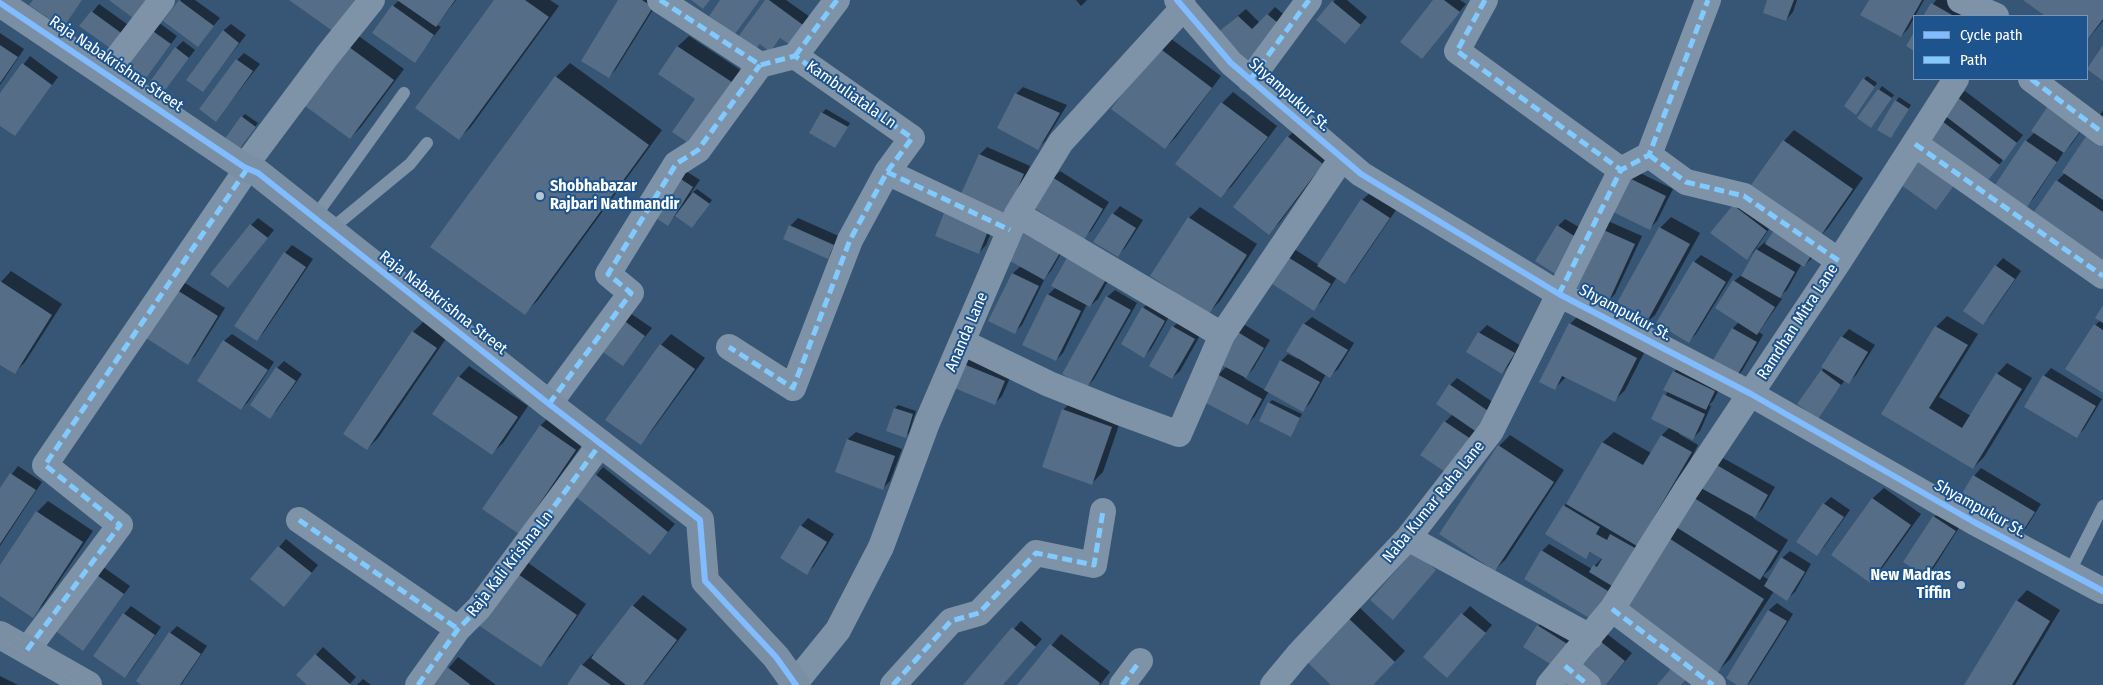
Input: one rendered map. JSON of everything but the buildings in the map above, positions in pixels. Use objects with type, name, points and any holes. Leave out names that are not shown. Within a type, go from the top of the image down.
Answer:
[{"type":"street","points":[[105,74],[162,0]]},
{"type":"street","points":[[27,650],[120,525],[45,465],[245,168],[327,56],[372,0]]},
{"type":"street","points":[[549,404],[632,293],[608,274],[676,164],[698,150],[760,66],[660,0]]},
{"type":"street","points":[[794,56],[837,0]]},
{"type":"street","points":[[1250,80],[1309,0]]},
{"type":"street","points":[[1485,0],[1458,51],[1621,170],[1649,155],[1708,0]]},
{"type":"street","points":[[1960,0],[1994,15]]},
{"type":"street","points":[[1997,15],[2006,0]]},
{"type":"street","name":"Raja Nabakrishna Street","points":[[0,2],[245,168],[258,174],[549,404],[700,520],[705,581],[776,658],[795,684]]},
{"type":"street","name":"Shyampukur St.","points":[[1180,4],[1231,63],[1362,174],[1558,294],[1750,394],[1974,522],[2103,591]]},
{"type":"street","name":"Ananda Lane","points":[[795,684],[838,630],[881,547],[927,423],[1013,222],[1061,142],[1180,4]]},
{"type":"street","name":"Kambuliatala Ln","points":[[760,66],[794,56],[912,138],[887,172]]},
{"type":"street","name":"Ramdhan Mitra Lane","points":[[1557,676],[1612,609],[1686,490],[1839,261],[1955,80]]},
{"type":"street","points":[[2032,80],[2103,133]]},
{"type":"street","points":[[1915,144],[2103,276]]},
{"type":"street","points":[[1649,155],[1686,182],[1744,196],[1839,261]]},
{"type":"street","points":[[962,342],[1049,384],[1179,434],[1222,335],[1342,158]]},
{"type":"street","name":"Naba Kumar Raha Lane","points":[[1273,685],[1408,538],[1491,431],[1621,170]]},
{"type":"street","points":[[729,347],[793,388],[850,240],[887,172],[1013,222],[1222,335]]},
{"type":"street","name":"Raja Kali Krishna Ln","points":[[418,685],[458,630],[479,608],[601,443]]},
{"type":"street","points":[[894,685],[950,621],[979,613],[1036,552],[1094,565],[1103,511]]},
{"type":"street","points":[[299,520],[458,630]]},
{"type":"street","points":[[1408,538],[1590,637]]},
{"type":"street","points":[[1612,609],[1713,685]]},
{"type":"street","points":[[0,634],[88,685]]},
{"type":"street","points":[[1122,685],[1140,661]]},
{"type":"street","points":[[1557,676],[1588,685]]},
{"type":"lane","points":[[322,224],[404,93]]},
{"type":"lane","points":[[322,224],[410,164],[427,143]]},
{"type":"lane","points":[[2069,573],[2103,506]]},
{"type":"tram line","points":[[0,628],[100,685]]},
{"type":"tram line","points":[[0,639],[80,685]]},
{"type":"marked path","points":[[660,0],[760,65],[795,56],[912,138],[887,172],[850,240],[793,388],[729,347]]},
{"type":"marked path","points":[[795,56],[837,0]]},
{"type":"marked path","points":[[1250,80],[1309,0]]},
{"type":"marked path","points":[[1485,0],[1457,51],[1621,170]]},
{"type":"marked path","points":[[1559,294],[1621,170],[1649,155],[1708,0]]},
{"type":"marked path","points":[[549,404],[631,293],[608,274],[676,164],[698,150],[760,65]]},
{"type":"marked path","points":[[2032,80],[2103,133]]},
{"type":"marked path","points":[[1915,144],[2103,276]]},
{"type":"marked path","points":[[1649,155],[1686,182],[1744,196],[1839,261]]},
{"type":"marked path","points":[[27,650],[120,525],[45,465],[247,169]]},
{"type":"marked path","points":[[887,172],[1010,230]]},
{"type":"marked path","points":[[418,685],[458,629],[479,608],[601,443]]},
{"type":"marked path","points":[[893,685],[951,621],[979,613],[1036,553],[1094,565],[1103,511]]},
{"type":"marked path","points":[[299,520],[458,629]]},
{"type":"marked path","points":[[1612,609],[1713,685]]},
{"type":"marked path","points":[[1122,685],[1140,661]]},
{"type":"marked path","points":[[1565,666],[1588,685]]},
{"type":"cycle path","points":[[1177,0],[1231,63],[1361,174],[1559,294],[1751,394],[1974,522],[2103,591]]},
{"type":"cycle path","points":[[0,3],[244,167],[258,173],[549,404],[700,520],[705,581],[776,657],[796,685]]},
{"type":"place","name":"Shobhabazar Rajbari Nathmandir","points":[[540,196]]},
{"type":"place","name":"New Madras Tiffin","points":[[1961,585]]}]
